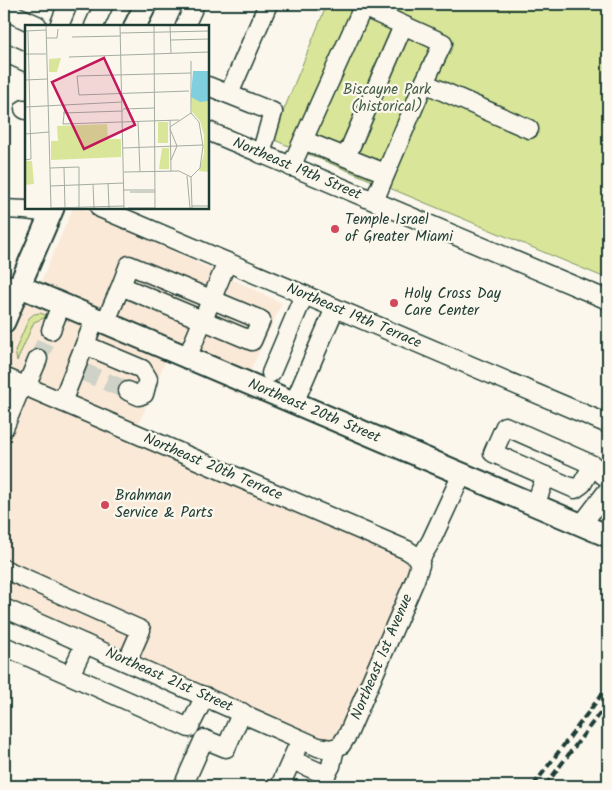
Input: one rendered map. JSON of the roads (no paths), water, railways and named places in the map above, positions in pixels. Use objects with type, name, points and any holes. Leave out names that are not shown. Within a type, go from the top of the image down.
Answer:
[{"type":"main road","points":[[136,25],[146,4]]},
{"type":"main road","points":[[4,322],[11,285],[52,210]]},
{"type":"main road","name":"Northeast 20th Street","points":[[11,285],[608,536]]},
{"type":"street","points":[[59,25],[68,4]]},
{"type":"street","points":[[94,25],[104,4]]},
{"type":"street","points":[[185,25],[195,4]]},
{"type":"street","points":[[229,94],[268,4]]},
{"type":"street","points":[[291,167],[363,7],[442,44],[374,201]]},
{"type":"street","points":[[4,10],[37,24]]},
{"type":"street","points":[[346,158],[403,26]]},
{"type":"street","points":[[4,52],[25,62]]},
{"type":"street","points":[[424,83],[529,129]]},
{"type":"street","points":[[209,86],[273,112],[261,154]]},
{"type":"street","name":"Northeast 19th Street","points":[[209,131],[608,300]]},
{"type":"street","points":[[303,140],[385,173]]},
{"type":"street","points":[[4,209],[52,210]]},
{"type":"street","name":"Northeast 19th Terrace","points":[[102,209],[608,424]]},
{"type":"street","points":[[187,358],[227,262]]},
{"type":"street","points":[[62,402],[78,370],[85,345],[120,286],[129,265],[261,320],[252,341],[120,286]]},
{"type":"street","points":[[271,373],[304,295]]},
{"type":"street","points":[[51,330],[61,305]]},
{"type":"street","points":[[294,403],[335,308]]},
{"type":"street","points":[[85,345],[142,369],[148,379],[144,394],[139,396],[128,391]]},
{"type":"street","points":[[4,428],[38,359]]},
{"type":"street","name":"Northeast 20th Terrace","points":[[4,377],[407,550],[416,556],[419,561]]},
{"type":"street","points":[[593,465],[582,484],[575,489],[493,453],[506,426],[593,465],[608,478]]},
{"type":"street","name":"Northeast 1st Avenue","points":[[335,748],[341,745],[348,734],[418,572],[419,561],[431,541],[462,474]]},
{"type":"street","points":[[535,505],[546,476]]},
{"type":"street","points":[[582,524],[608,490]]},
{"type":"street","points":[[4,569],[141,630],[127,662]]},
{"type":"street","name":"Northeast 21st Street","points":[[4,608],[318,747],[335,748]]},
{"type":"street","points":[[70,676],[85,644]]},
{"type":"street","points":[[4,646],[189,728],[205,696]]},
{"type":"street","points":[[184,784],[204,739],[226,748],[242,712]]},
{"type":"street","points":[[280,786],[301,738]]},
{"type":"street","points":[[292,760],[326,775],[331,766],[335,748]]},
{"type":"tunnel","points":[[38,359],[51,330]]},
{"type":"tunnel","points":[[81,371],[128,391]]},
{"type":"railway","points":[[533,786],[608,686]]},
{"type":"railway","points":[[545,786],[608,702]]},
{"type":"place","name":"Temple Israel of Greater Miami","points":[[335,229]]},
{"type":"place","name":"Holy Cross Day Care Center","points":[[394,303]]},
{"type":"place","name":"Brahman Service & Parts","points":[[105,505]]},
{"type":"park label","name":"Biscayne Park (historical)","points":[[387,98]]}]
